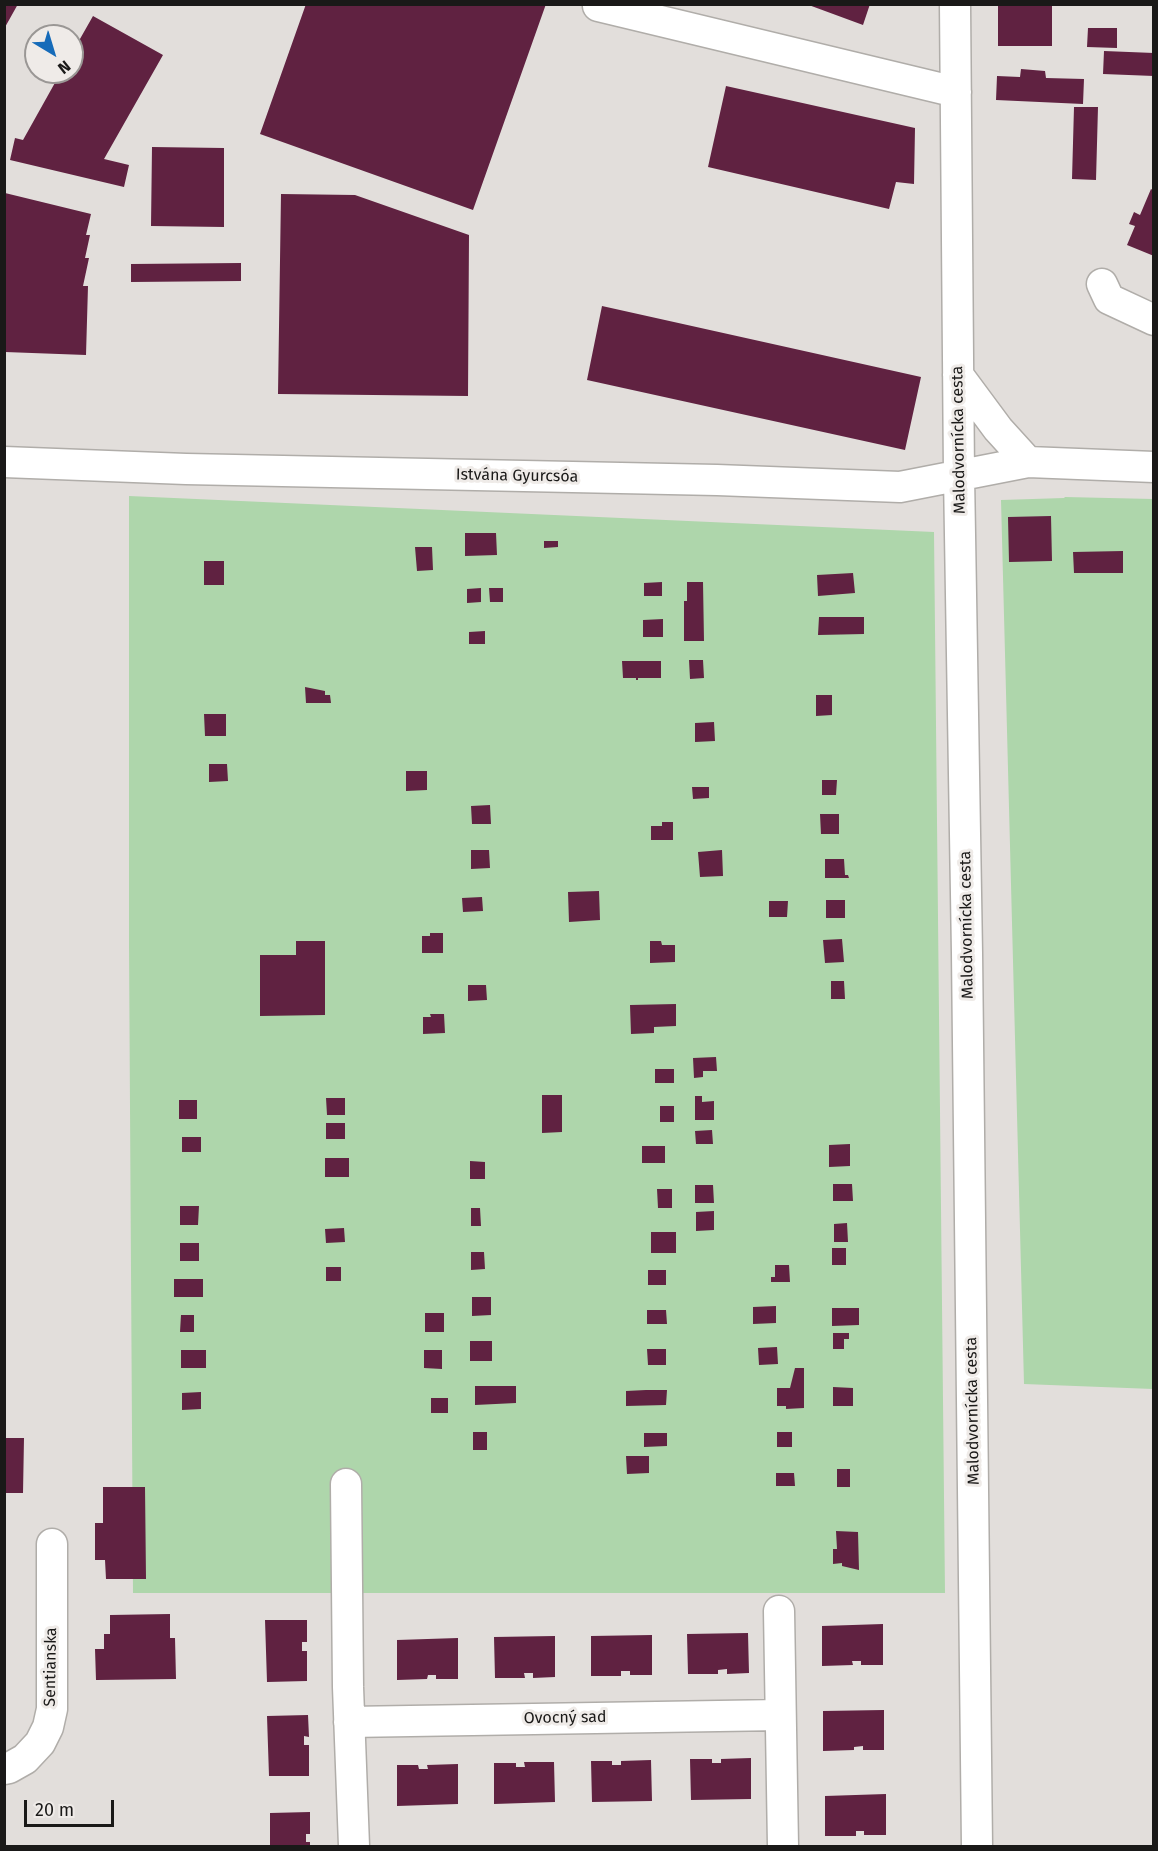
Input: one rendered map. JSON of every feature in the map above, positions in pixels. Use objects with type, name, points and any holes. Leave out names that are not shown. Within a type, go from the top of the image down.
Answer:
[{"type":"street","name":"Malodvornícka cesta","points":[[955,4],[977,1846]]},
{"type":"street","points":[[598,6],[956,92]]},
{"type":"street","points":[[1102,284],[1109,300],[1154,320]]},
{"type":"street","points":[[958,375],[998,429],[1028,462]]},
{"type":"street","name":"Istvána Gyurcsóa","points":[[4,462],[186,469],[717,480],[900,487],[1028,462],[1154,467]]},
{"type":"street","points":[[345,1484],[349,1722],[354,1846]]},
{"type":"street","name":"Sentianska","points":[[4,1768],[9,1768],[25,1759],[40,1743],[48,1727],[52,1709],[51,1545]]},
{"type":"street","points":[[779,1611],[783,1846]]},
{"type":"street","name":"Ovocný sad","points":[[349,1722],[780,1715]]},
{"type":"green space","points":[[129,496],[934,532],[945,1593],[133,1593]]},
{"type":"green space","points":[[1065,497],[1153,499],[1153,1389],[1024,1384],[1001,500]]},
{"type":"building","points":[[4,4],[18,4],[4,29]]},
{"type":"building","points":[[306,4],[546,4],[473,210],[260,134]]},
{"type":"building","points":[[806,4],[870,4],[863,25]]},
{"type":"building","points":[[998,4],[1052,4],[1052,46],[998,46]]},
{"type":"building","points":[[93,16],[163,55],[104,159],[129,165],[124,187],[10,160],[15,138],[23,140],[54,84],[84,84],[84,32]]},
{"type":"building","points":[[1088,28],[1117,28],[1117,48],[1087,47]]},
{"type":"building","points":[[1104,51],[1154,53],[1154,76],[1103,74]]},
{"type":"building","points":[[1021,69],[1045,71],[1046,78],[1084,79],[1083,104],[996,100],[997,76],[1020,77]]},
{"type":"building","points":[[726,86],[915,128],[914,184],[896,182],[889,209],[708,167]]},
{"type":"building","points":[[1074,107],[1098,107],[1096,180],[1072,179]]},
{"type":"building","points":[[152,147],[224,148],[224,227],[151,226]]},
{"type":"building","points":[[1151,189],[1154,191],[1154,256],[1127,245],[1135,226],[1129,224],[1134,212],[1140,215]]},
{"type":"building","points":[[5,193],[91,214],[86,235],[90,235],[85,258],[89,258],[83,286],[88,286],[86,355],[5,352]]},
{"type":"building","points":[[281,194],[355,195],[469,235],[468,396],[278,394]]},
{"type":"building","points":[[241,263],[241,281],[131,282],[131,264]]},
{"type":"building","points":[[602,306],[921,377],[905,450],[587,380]]},
{"type":"building","points":[[1051,516],[1052,561],[1009,562],[1008,517]]},
{"type":"building","points":[[465,533],[496,533],[497,555],[465,556]]},
{"type":"building","points":[[544,541],[558,541],[558,547],[544,548]]},
{"type":"building","points":[[415,547],[432,547],[433,570],[417,571]]},
{"type":"building","points":[[1123,551],[1123,573],[1074,573],[1073,552]]},
{"type":"building","points":[[204,561],[224,561],[224,585],[204,585]]},
{"type":"building","points":[[853,573],[855,593],[818,596],[817,575]]},
{"type":"building","points":[[662,582],[662,596],[644,596],[644,583]]},
{"type":"building","points":[[687,582],[703,582],[704,641],[684,641],[684,601],[687,601]]},
{"type":"building","points":[[481,588],[481,602],[467,603],[467,589]]},
{"type":"building","points":[[489,588],[503,588],[503,602],[490,602]]},
{"type":"building","points":[[819,617],[864,617],[864,634],[818,635]]},
{"type":"building","points":[[663,619],[663,637],[643,637],[643,620]]},
{"type":"building","points":[[485,631],[485,644],[469,644],[469,632]]},
{"type":"building","points":[[689,660],[703,660],[704,678],[690,679]]},
{"type":"building","points":[[622,661],[661,661],[661,678],[638,678],[636,680],[636,678],[623,678]]},
{"type":"building","points":[[305,687],[325,691],[325,695],[330,695],[331,703],[306,703]]},
{"type":"building","points":[[816,695],[832,695],[832,715],[816,716]]},
{"type":"building","points":[[204,714],[226,714],[226,736],[205,736]]},
{"type":"building","points":[[714,722],[715,741],[695,742],[695,723]]},
{"type":"building","points":[[209,764],[227,764],[228,781],[209,782]]},
{"type":"building","points":[[406,771],[427,771],[427,790],[406,791]]},
{"type":"building","points":[[822,780],[837,780],[836,795],[822,795]]},
{"type":"building","points":[[692,787],[709,787],[709,798],[693,799]]},
{"type":"building","points":[[490,805],[491,824],[472,824],[471,806]]},
{"type":"building","points":[[820,814],[839,814],[839,834],[821,834]]},
{"type":"building","points":[[662,822],[673,822],[673,840],[651,840],[651,826],[662,826]]},
{"type":"building","points":[[471,850],[489,850],[490,868],[471,869]]},
{"type":"building","points":[[722,850],[723,876],[700,877],[698,852]]},
{"type":"building","points":[[825,859],[844,859],[845,875],[849,878],[825,878]]},
{"type":"building","points":[[599,891],[600,920],[569,922],[568,892]]},
{"type":"building","points":[[482,897],[483,911],[463,912],[462,898]]},
{"type":"building","points":[[826,900],[845,900],[845,918],[826,918]]},
{"type":"building","points":[[769,901],[788,901],[787,917],[769,917]]},
{"type":"building","points":[[430,933],[443,933],[443,953],[422,953],[422,936],[430,936]]},
{"type":"building","points":[[842,939],[844,962],[825,963],[823,940]]},
{"type":"building","points":[[296,941],[325,941],[325,1015],[260,1016],[260,955],[296,955]]},
{"type":"building","points":[[650,941],[661,941],[662,945],[675,945],[675,962],[650,963]]},
{"type":"building","points":[[831,981],[844,981],[845,999],[831,999]]},
{"type":"building","points":[[468,985],[486,985],[487,1000],[468,1001]]},
{"type":"building","points":[[676,1004],[676,1026],[654,1027],[654,1033],[631,1034],[630,1005]]},
{"type":"building","points":[[430,1014],[444,1014],[445,1033],[423,1034],[423,1017],[431,1017]]},
{"type":"building","points":[[716,1057],[717,1071],[703,1071],[703,1077],[694,1078],[693,1058]]},
{"type":"building","points":[[655,1069],[674,1069],[674,1083],[655,1083]]},
{"type":"building","points":[[542,1095],[562,1095],[562,1132],[542,1133]]},
{"type":"building","points":[[695,1096],[702,1096],[702,1102],[714,1101],[714,1120],[695,1120]]},
{"type":"building","points":[[326,1098],[345,1098],[345,1115],[327,1115]]},
{"type":"building","points":[[179,1100],[197,1100],[197,1119],[179,1119]]},
{"type":"building","points":[[660,1106],[674,1106],[674,1122],[660,1122]]},
{"type":"building","points":[[326,1123],[345,1123],[345,1139],[326,1139]]},
{"type":"building","points":[[712,1130],[713,1144],[696,1144],[695,1131]]},
{"type":"building","points":[[182,1137],[201,1137],[201,1152],[182,1152]]},
{"type":"building","points":[[850,1144],[850,1166],[829,1167],[829,1145]]},
{"type":"building","points":[[642,1146],[665,1146],[665,1163],[642,1163]]},
{"type":"building","points":[[325,1158],[349,1158],[349,1177],[325,1177]]},
{"type":"building","points":[[470,1161],[485,1162],[485,1179],[470,1179]]},
{"type":"building","points":[[833,1184],[852,1184],[853,1201],[833,1201]]},
{"type":"building","points":[[695,1185],[713,1185],[714,1203],[695,1203]]},
{"type":"building","points":[[657,1189],[672,1189],[672,1208],[658,1208]]},
{"type":"building","points":[[180,1206],[199,1206],[198,1225],[180,1225]]},
{"type":"building","points":[[471,1208],[480,1208],[481,1226],[471,1226]]},
{"type":"building","points":[[714,1211],[714,1230],[696,1231],[696,1212]]},
{"type":"building","points":[[847,1223],[848,1242],[834,1242],[834,1224]]},
{"type":"building","points":[[344,1228],[345,1242],[326,1243],[325,1229]]},
{"type":"building","points":[[651,1232],[676,1232],[676,1253],[651,1253]]},
{"type":"building","points":[[180,1243],[199,1243],[199,1261],[180,1261]]},
{"type":"building","points":[[832,1248],[846,1248],[846,1265],[832,1265]]},
{"type":"building","points":[[471,1252],[484,1252],[485,1269],[471,1270]]},
{"type":"building","points":[[775,1265],[789,1265],[790,1282],[771,1282],[771,1277],[775,1277]]},
{"type":"building","points":[[326,1267],[341,1267],[341,1281],[326,1281]]},
{"type":"building","points":[[648,1270],[666,1270],[666,1285],[648,1285]]},
{"type":"building","points":[[174,1279],[203,1279],[203,1297],[174,1297]]},
{"type":"building","points":[[472,1297],[491,1297],[491,1315],[472,1316]]},
{"type":"building","points":[[776,1306],[776,1323],[753,1324],[753,1307]]},
{"type":"building","points":[[832,1308],[859,1308],[859,1325],[832,1326]]},
{"type":"building","points":[[647,1310],[666,1310],[667,1324],[647,1324]]},
{"type":"building","points":[[425,1313],[444,1313],[444,1332],[425,1332]]},
{"type":"building","points":[[181,1315],[194,1315],[194,1332],[180,1332]]},
{"type":"building","points":[[833,1333],[849,1333],[849,1339],[844,1339],[844,1349],[833,1349]]},
{"type":"building","points":[[470,1341],[492,1341],[492,1361],[470,1361]]},
{"type":"building","points":[[777,1347],[778,1364],[759,1365],[758,1348]]},
{"type":"building","points":[[647,1349],[666,1349],[666,1365],[648,1365]]},
{"type":"building","points":[[181,1350],[206,1350],[206,1368],[181,1368]]},
{"type":"building","points":[[424,1350],[442,1350],[442,1369],[424,1368]]},
{"type":"building","points":[[795,1368],[804,1368],[804,1408],[786,1409],[786,1406],[777,1406],[777,1388],[790,1388]]},
{"type":"building","points":[[475,1386],[516,1386],[516,1403],[475,1405]]},
{"type":"building","points":[[833,1387],[853,1388],[853,1406],[833,1406]]},
{"type":"building","points":[[667,1390],[666,1405],[626,1406],[626,1391]]},
{"type":"building","points":[[201,1392],[201,1409],[182,1410],[182,1393]]},
{"type":"building","points":[[431,1398],[448,1398],[448,1413],[431,1413]]},
{"type":"building","points":[[473,1432],[487,1432],[487,1450],[473,1450]]},
{"type":"building","points":[[777,1432],[792,1432],[792,1447],[777,1447]]},
{"type":"building","points":[[644,1433],[667,1433],[667,1446],[644,1447]]},
{"type":"building","points":[[4,1438],[24,1438],[23,1493],[4,1493]]},
{"type":"building","points":[[626,1456],[649,1456],[649,1473],[627,1474]]},
{"type":"building","points":[[837,1469],[850,1469],[850,1487],[837,1487]]},
{"type":"building","points":[[776,1473],[794,1473],[795,1486],[776,1486]]},
{"type":"building","points":[[103,1487],[145,1487],[146,1579],[106,1579],[105,1560],[95,1560],[95,1523],[103,1523]]},
{"type":"building","points":[[836,1531],[858,1532],[859,1570],[842,1566],[842,1563],[833,1564],[833,1549],[837,1549]]},
{"type":"building","points":[[170,1614],[170,1638],[175,1638],[176,1679],[96,1680],[95,1649],[104,1649],[104,1634],[110,1634],[110,1615]]},
{"type":"building","points":[[265,1620],[307,1620],[307,1642],[302,1642],[302,1651],[307,1651],[307,1681],[267,1682]]},
{"type":"building","points":[[883,1624],[883,1665],[861,1665],[861,1661],[852,1661],[853,1665],[822,1666],[822,1626]]},
{"type":"building","points":[[748,1633],[749,1673],[727,1674],[727,1669],[718,1670],[718,1674],[688,1674],[687,1634]]},
{"type":"building","points":[[652,1635],[652,1675],[630,1675],[630,1671],[621,1671],[621,1676],[591,1676],[591,1636]]},
{"type":"building","points":[[555,1636],[555,1677],[533,1678],[533,1673],[524,1673],[525,1678],[495,1678],[494,1637]]},
{"type":"building","points":[[458,1638],[458,1679],[436,1679],[436,1675],[428,1675],[427,1679],[397,1680],[397,1640]]},
{"type":"building","points":[[884,1710],[884,1750],[863,1750],[863,1746],[854,1747],[854,1750],[823,1751],[823,1711]]},
{"type":"building","points":[[308,1715],[309,1737],[304,1736],[304,1745],[309,1745],[309,1776],[269,1776],[267,1716]]},
{"type":"building","points":[[751,1758],[751,1799],[691,1800],[690,1759],[712,1759],[712,1763],[721,1763],[721,1759]]},
{"type":"building","points":[[651,1760],[652,1801],[592,1802],[591,1761],[612,1761],[612,1765],[621,1765],[621,1761]]},
{"type":"building","points":[[524,1762],[554,1762],[555,1802],[494,1804],[494,1763],[516,1763],[516,1767],[525,1767]]},
{"type":"building","points":[[458,1764],[458,1804],[397,1806],[397,1765],[418,1765],[419,1769],[428,1769],[427,1765]]},
{"type":"building","points":[[886,1794],[886,1835],[864,1835],[864,1831],[856,1831],[856,1836],[825,1836],[825,1796]]},
{"type":"building","points":[[310,1812],[310,1834],[306,1834],[306,1842],[310,1842],[310,1846],[270,1846],[270,1813]]}]
